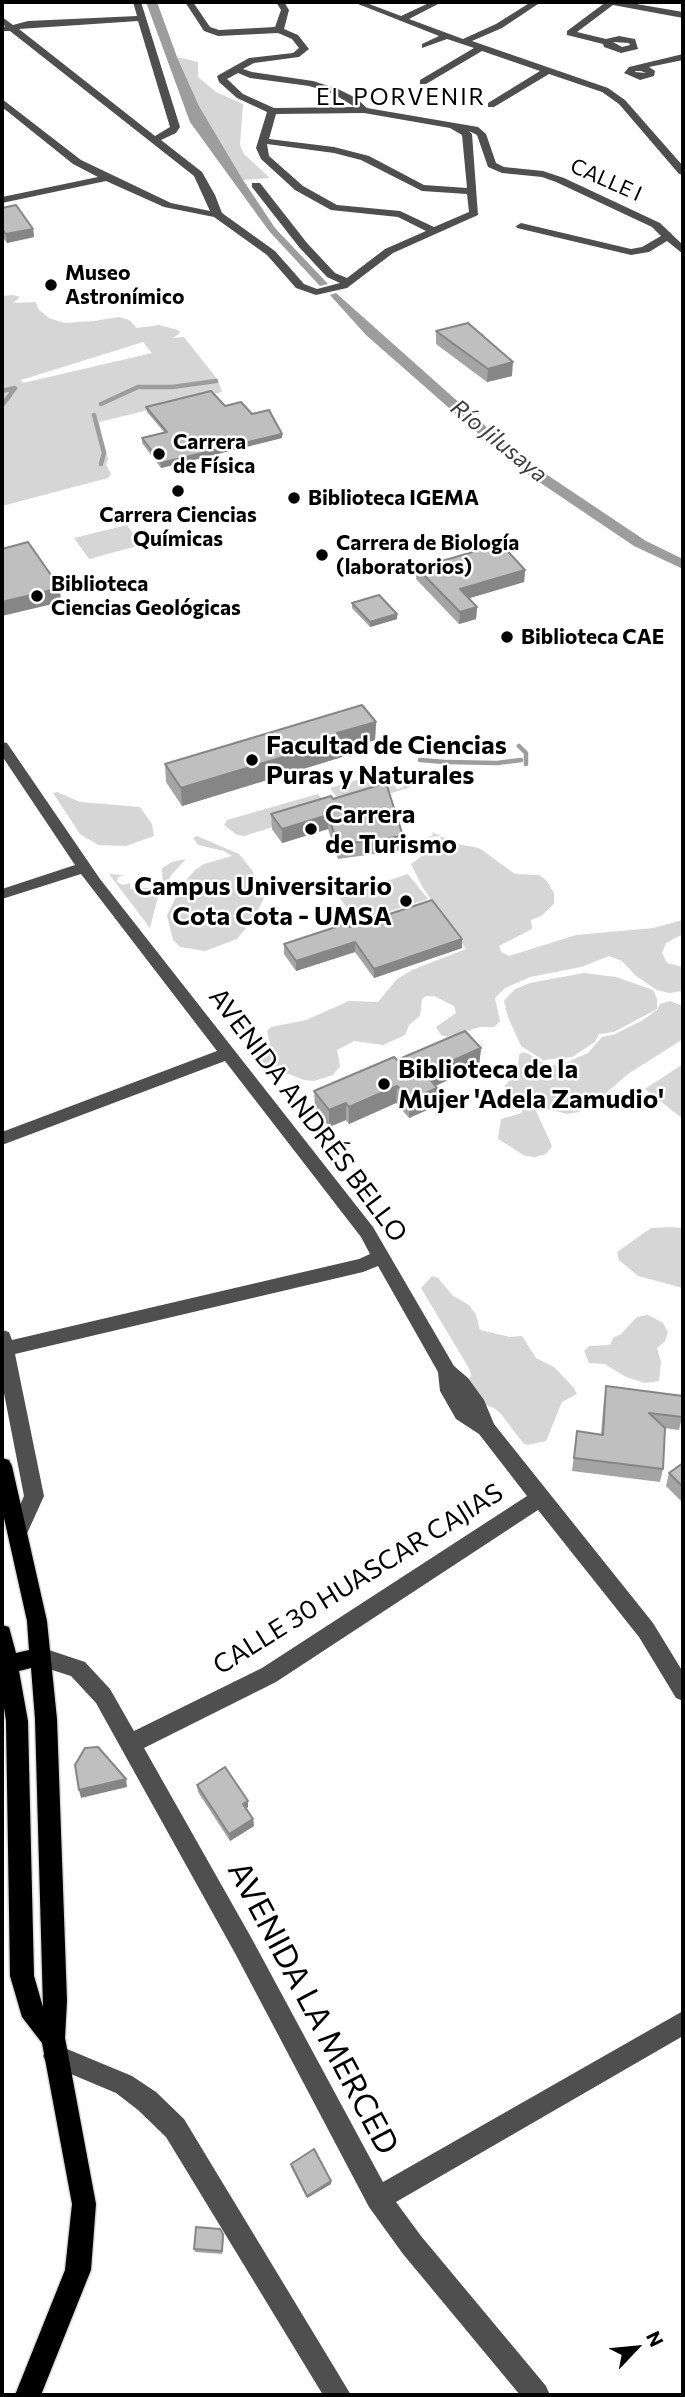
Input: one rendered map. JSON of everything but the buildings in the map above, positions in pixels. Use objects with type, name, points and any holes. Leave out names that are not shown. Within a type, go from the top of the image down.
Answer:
[{"type":"main road","points":[[2,1466],[37,1621],[46,1719],[55,2001],[54,2047],[84,2204],[78,2270],[27,2395]]},
{"type":"main road","points":[[2,1634],[4,1665],[17,1721],[22,1976],[30,2009],[54,2047]]},
{"type":"main road","points":[[4,1665],[40,1657]]},
{"type":"street","points":[[137,2],[175,127],[173,131],[154,140]]},
{"type":"street","points":[[2,102],[77,162],[107,178],[168,205],[217,215],[262,245],[300,286],[310,291],[323,291],[349,283],[378,257],[432,230],[472,215],[474,202],[470,191],[467,134],[450,124],[364,110],[272,111],[240,96],[222,80],[222,76],[238,70],[244,62],[302,52],[303,49],[295,37],[278,30],[218,33],[207,29],[189,2]]},
{"type":"street","points":[[278,30],[285,9],[280,2]]},
{"type":"street","points":[[357,2],[463,42],[605,90],[622,102],[683,173]]},
{"type":"street","points":[[401,19],[438,2]]},
{"type":"street","points":[[463,42],[499,26],[537,2]]},
{"type":"street","points":[[608,42],[570,33],[611,2],[683,15]]},
{"type":"street","points":[[645,2],[683,9]]},
{"type":"street","points":[[7,29],[142,18]]},
{"type":"street","points":[[2,20],[7,29],[198,174],[217,215]]},
{"type":"street","points":[[425,46],[447,36]]},
{"type":"street","points":[[423,82],[481,48]]},
{"type":"street","points":[[650,68],[666,74],[637,72],[683,57]]},
{"type":"street","points":[[238,70],[250,75],[322,87],[353,100],[364,110]]},
{"type":"street","points":[[491,105],[547,71]]},
{"type":"street","points":[[272,111],[261,148],[265,157],[299,188],[330,206],[348,211],[400,214],[432,230]]},
{"type":"street","name":"CALLE I","points":[[450,124],[475,129],[481,134],[492,165],[502,170],[543,174],[560,180],[656,225],[683,251]]},
{"type":"street","points":[[263,141],[334,150],[365,158],[422,188],[470,191]]},
{"type":"street","points":[[2,200],[107,178]]},
{"type":"street","points":[[256,185],[312,255],[331,275],[349,283]]},
{"type":"street","points":[[521,226],[631,252],[643,251],[666,237]]},
{"type":"street","name":"AVENIDA ANDRÉS BELLO","points":[[2,746],[83,868],[367,1232],[447,1371],[449,1391],[463,1413],[486,1428],[540,1498]]},
{"type":"street","points":[[2,894],[83,868]]},
{"type":"street","points":[[2,1139],[227,1054]]},
{"type":"street","points":[[18,1532],[34,1496],[4,1343],[363,1265],[383,1256]]},
{"type":"street","points":[[540,1498],[646,1630],[683,1691]]},
{"type":"street","name":"CALLE 30 HUASCAR CAJIAS","points":[[131,1743],[269,1675],[540,1498]]},
{"type":"street","name":"AVENIDA LA MERCED","points":[[40,1657],[78,1668],[103,1696],[379,2197],[412,2245],[537,2395]]},
{"type":"street","points":[[379,2197],[683,2023]]},
{"type":"street","points":[[54,2047],[124,2084],[147,2101],[174,2128],[338,2395]]},
{"type":"shaded area","points":[[177,57],[198,62],[198,77],[216,92],[243,104],[240,145],[244,154],[270,178],[243,180],[199,106]]},
{"type":"shaded area","points":[[2,296],[20,297],[13,303],[36,302],[38,309],[49,318],[64,323],[119,317],[129,320],[137,328],[159,325],[178,330],[180,333],[173,338],[184,337],[218,380],[222,392],[99,422],[108,459],[106,465],[111,474],[108,478],[2,506]],"holes":[[[143,342],[152,353],[23,383],[21,380]]]},
{"type":"shaded area","points":[[127,525],[141,545],[89,559],[74,538]]},
{"type":"shaded area","points":[[383,772],[397,789],[404,787],[398,780],[411,787],[357,804],[341,803],[330,788]]},
{"type":"shaded area","points":[[57,792],[80,802],[140,807],[152,824],[154,836],[126,846],[98,845],[80,834],[53,793]]},
{"type":"shaded area","points":[[318,794],[330,809],[244,836],[237,835],[224,825],[227,820]]},
{"type":"shaded area","points":[[197,836],[239,854],[252,870],[264,898],[254,918],[237,939],[205,951],[180,947],[173,940],[167,915],[182,885],[195,870],[204,864],[232,856],[224,851],[198,845],[193,838]]},
{"type":"shaded area","points":[[440,836],[446,839],[447,845],[452,843],[479,848],[515,874],[539,875],[547,881],[554,893],[554,904],[541,916],[531,920],[532,929],[499,946],[501,952],[509,956],[576,935],[653,928],[683,920],[683,934],[666,943],[662,953],[667,963],[683,967],[683,991],[669,993],[657,990],[636,976],[622,961],[609,956],[581,967],[530,977],[505,988],[495,998],[500,1021],[494,1027],[480,1027],[448,1037],[441,1035],[436,1027],[456,1013],[454,1006],[434,996],[426,996],[422,999],[420,1016],[409,1025],[405,1035],[383,1045],[354,1041],[337,1050],[340,1066],[333,1075],[314,1081],[304,1080],[289,1074],[274,1074],[258,1064],[251,1056],[252,1052],[270,1043],[267,1031],[271,1027],[306,1020],[349,1001],[378,1002],[397,979],[412,970],[466,949],[423,888],[411,864],[426,853],[444,847]]},
{"type":"shaded area","points":[[186,859],[172,874],[158,897],[150,928],[109,874],[124,875],[118,877],[117,882],[123,885],[130,883],[130,889],[163,887],[162,868],[172,862]]},
{"type":"shaded area","points":[[408,874],[428,899],[357,922],[339,897]]},
{"type":"shaded area","points":[[584,973],[616,977],[653,990],[657,1009],[614,1032],[599,1034],[595,1042],[572,1057],[543,1060],[521,1046],[504,1001],[515,989],[530,983]]},
{"type":"shaded area","points":[[670,1001],[683,1006],[683,1039],[628,1074],[592,1105],[579,1112],[567,1114],[543,1108],[536,1111],[552,1146],[546,1154],[525,1156],[498,1139],[501,1119],[522,1113],[521,1107],[507,1093],[505,1086],[518,1069],[519,1055],[523,1052],[529,1054],[548,1066],[563,1064],[588,1053],[602,1037],[613,1035],[643,1020],[657,1010],[660,1004]]},
{"type":"shaded area","points":[[683,1064],[683,1119],[645,1089]]},
{"type":"shaded area","points":[[651,1228],[683,1228],[683,1288],[638,1276],[619,1260],[617,1252]]},
{"type":"shaded area","points":[[432,1276],[438,1278],[453,1296],[469,1305],[476,1315],[480,1330],[510,1337],[522,1336],[536,1358],[554,1367],[573,1387],[577,1394],[562,1402],[546,1441],[527,1445],[523,1443],[501,1414],[480,1403],[466,1383],[471,1376],[470,1370],[421,1288]]},
{"type":"shaded area","points":[[648,1315],[663,1323],[668,1332],[665,1341],[657,1348],[661,1362],[659,1381],[645,1383],[626,1377],[605,1364],[589,1363],[584,1351],[589,1346],[610,1345],[613,1338],[621,1334],[637,1317]]},
{"type":"water","points":[[146,2],[157,2],[199,106],[243,180],[275,228],[328,284],[320,286],[269,231],[190,122]]},
{"type":"water","name":"Río Jilusaya","points":[[336,293],[519,456],[646,541],[683,559],[683,569],[634,546],[514,465],[366,335],[330,295]]},
{"type":"waterway","points":[[101,404],[138,387],[172,387],[216,381]]},
{"type":"waterway","points":[[2,391],[15,388],[11,393]]},
{"type":"waterway","points":[[3,404],[10,395]]},
{"type":"waterway","points":[[94,415],[104,453],[101,464]]},
{"type":"waterway","points":[[519,746],[526,753],[526,764]]},
{"type":"waterway","points":[[420,760],[445,762]]},
{"type":"waterway","points":[[447,762],[497,763],[521,760]]},
{"type":"place","name":"Museo Astronímico","points":[[51,285]]},
{"type":"place","name":"Carrera de Física","points":[[159,454]]},
{"type":"place","name":"Carrera Ciencias Químicas","points":[[178,491]]},
{"type":"place","name":"Biblioteca IGEMA","points":[[294,498]]},
{"type":"place","name":"Carrera de Biología (laboratorios)","points":[[322,555]]},
{"type":"place","name":"Biblioteca Ciencias Geológicas","points":[[37,596]]},
{"type":"place","name":"Biblioteca CAE","points":[[507,637]]},
{"type":"place","name":"Facultad de Ciencias Puras y Naturales","points":[[252,760]]},
{"type":"place","name":"Carrera de Turismo","points":[[311,829]]},
{"type":"place","name":"Campus Universitario Cota Cota - UMSA","points":[[406,901]]},
{"type":"place","name":"Biblioteca de la Mujer 'Adela Zamudio'","points":[[384,1084]]},
{"type":"district","name":"EL PORVENIR","points":[[401,97]]}]
